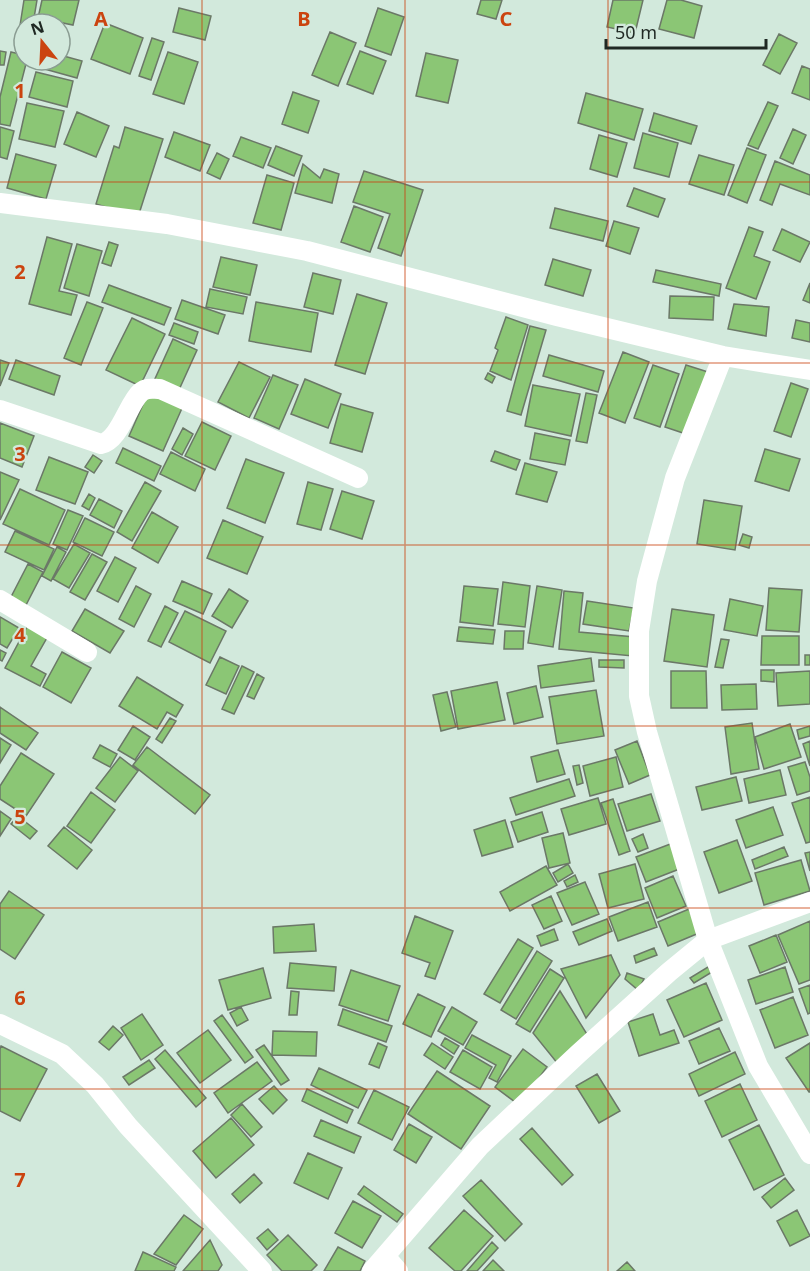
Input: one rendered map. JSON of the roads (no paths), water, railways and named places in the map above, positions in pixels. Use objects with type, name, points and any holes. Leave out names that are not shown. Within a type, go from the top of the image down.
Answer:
[{"type":"street","points":[[0,202],[167,224],[308,251],[557,316],[723,356],[810,370]]},
{"type":"street","points":[[723,356],[675,478],[647,581],[639,631],[639,696],[647,732],[708,940],[758,1066],[810,1154]]},
{"type":"street","points":[[0,410],[101,444],[114,435],[141,392],[149,388],[160,389],[358,478]]},
{"type":"street","points":[[0,600],[87,652]]},
{"type":"street","points":[[385,1266],[480,1146],[669,972],[708,940],[810,902]]},
{"type":"street","points":[[0,1024],[62,1054],[95,1084],[128,1126],[262,1271]]}]
